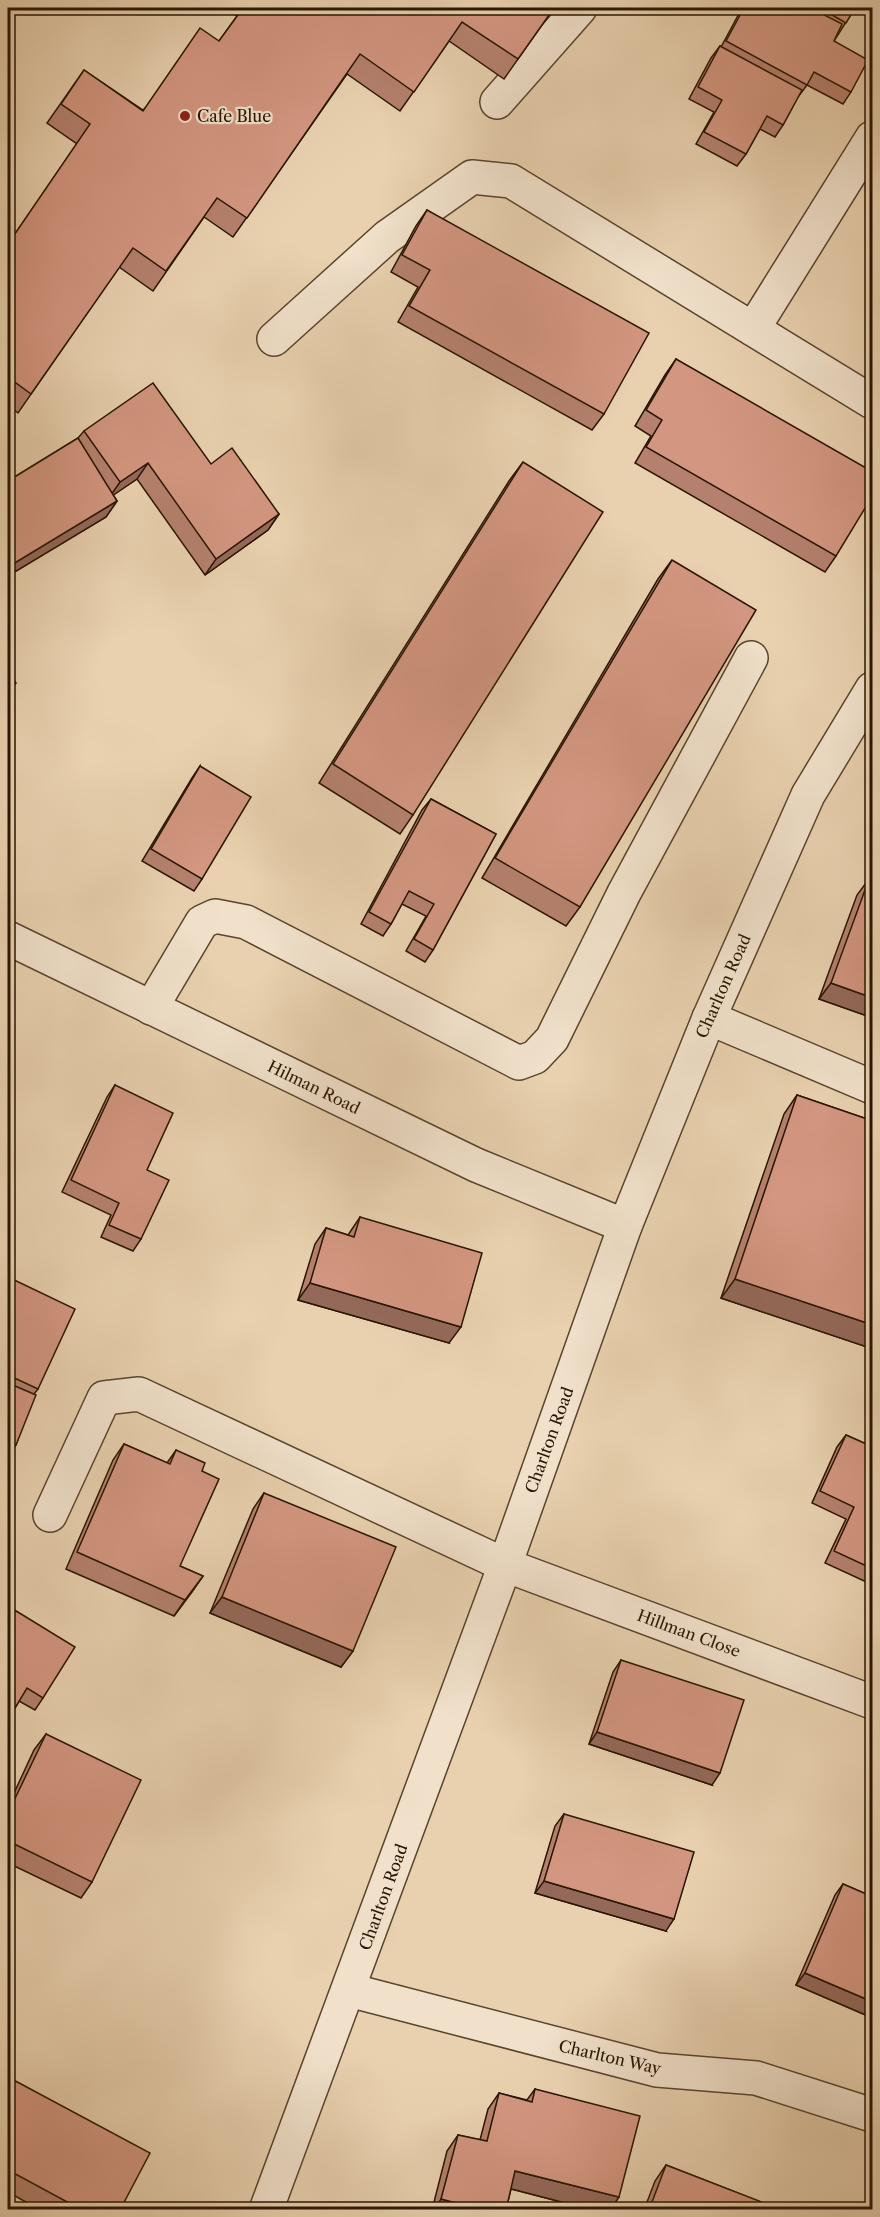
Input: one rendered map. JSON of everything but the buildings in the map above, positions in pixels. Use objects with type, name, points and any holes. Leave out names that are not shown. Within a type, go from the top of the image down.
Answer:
[{"type":"street","points":[[497,102],[580,8]]},
{"type":"street","points":[[753,329],[873,138]]},
{"type":"street","points":[[274,339],[387,237],[472,177],[511,182],[873,402]]},
{"type":"street","points":[[151,1008],[201,922],[215,916],[246,922],[519,1063],[535,1056],[552,1039],[624,893],[752,658]]},
{"type":"street","name":"Charlton Road","points":[[266,2210],[505,1565],[625,1226],[709,1018],[808,795],[873,689]]},
{"type":"street","name":"Hilman Road","points":[[8,938],[476,1166],[625,1226]]},
{"type":"street","points":[[709,1018],[873,1087]]},
{"type":"street","name":"Hillman Close","points":[[50,1515],[104,1398],[139,1394],[505,1565],[873,1702]]},
{"type":"street","name":"Charlton Way","points":[[349,1990],[657,2070],[756,2078],[873,2115]]},
{"type":"place","name":"Cafe Blue","points":[[185,116]]}]
